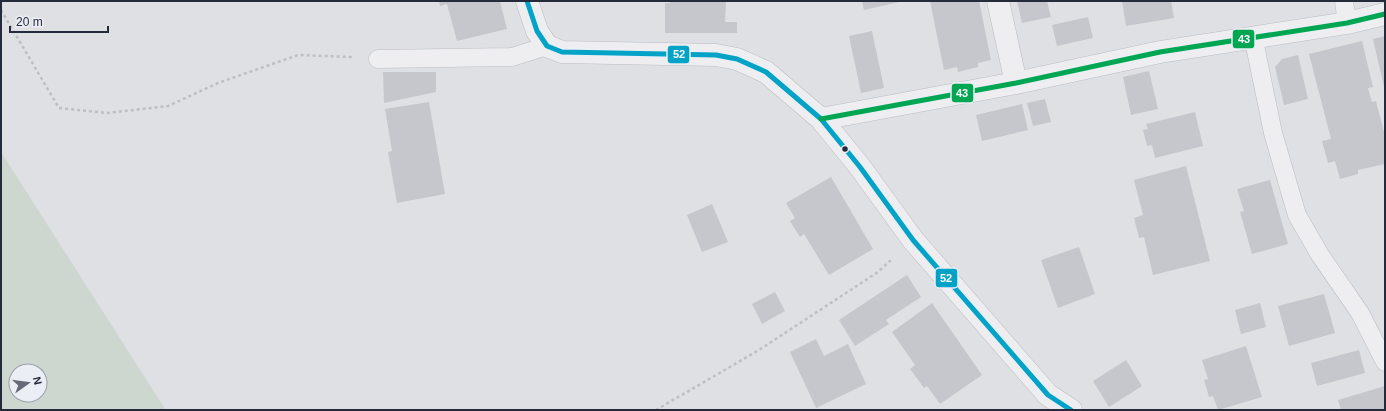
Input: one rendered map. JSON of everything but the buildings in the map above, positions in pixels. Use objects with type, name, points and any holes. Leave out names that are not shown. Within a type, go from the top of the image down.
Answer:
[{"type":"street","points":[[527,1],[536,31],[547,46],[562,52],[716,55],[736,59],[766,72],[820,119],[860,167],[913,240],[1048,394],[1071,410]]},
{"type":"street","points":[[998,1],[1016,83]]},
{"type":"street","points":[[820,119],[1016,83],[1160,52],[1253,36],[1347,23],[1385,14]]},
{"type":"lane","points":[[1344,1],[1347,23]]},
{"type":"lane","points":[[1253,36],[1273,133],[1297,215],[1320,255],[1360,313],[1385,362]]},
{"type":"lane","points":[[378,59],[512,57],[547,46]]},
{"type":"path","points":[[1,10],[59,108],[107,113],[168,106],[218,83],[298,55],[378,59]]},
{"type":"path","points":[[656,410],[759,350],[878,272],[913,240]]},
{"type":"shaded area","points":[[1,152],[165,409],[1,410]]},
{"type":"transit line","name":"52","points":[[527,1],[537,31],[547,46],[562,52],[716,55],[737,59],[766,72],[821,119],[860,167],[913,240],[1048,395],[1071,410]]},
{"type":"transit line","name":"43","points":[[821,119],[1016,83],[1160,52],[1347,23],[1385,14]]}]
